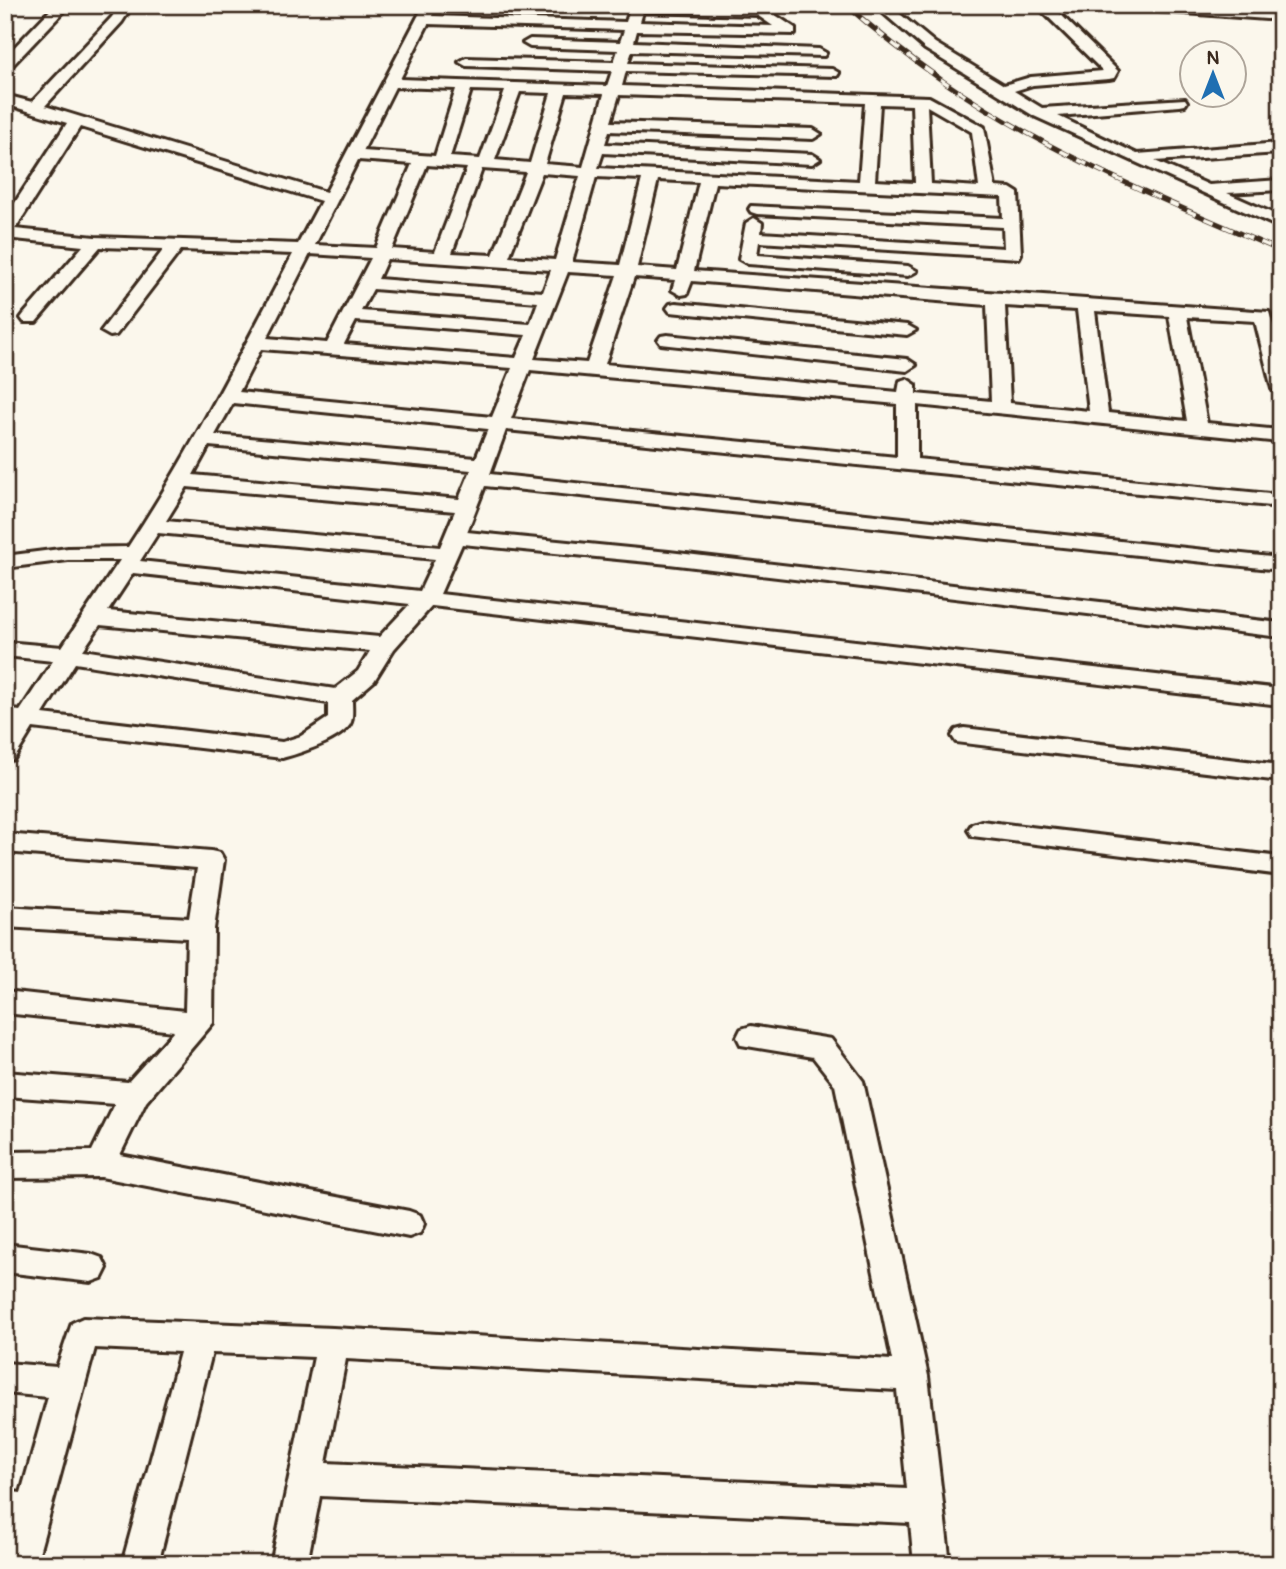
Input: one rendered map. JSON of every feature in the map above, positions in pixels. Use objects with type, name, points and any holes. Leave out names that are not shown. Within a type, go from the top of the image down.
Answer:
[{"type":"street","points":[[5,65],[63,5]]},
{"type":"street","points":[[18,106],[117,19],[124,8],[121,5]]},
{"type":"street","points":[[481,27],[490,5]]},
{"type":"street","points":[[520,63],[530,43],[541,5]]},
{"type":"street","points":[[881,5],[930,46],[1039,113],[1134,158],[1278,220]]},
{"type":"street","points":[[1003,90],[1016,84],[1096,78],[1109,75],[1111,71],[1044,5]]},
{"type":"street","points":[[1130,5],[1281,16]]},
{"type":"street","points":[[5,649],[69,655],[340,696],[366,677],[385,645],[427,599],[451,546],[562,265],[638,7],[755,8],[819,52],[836,79],[836,97]]},
{"type":"street","points":[[5,753],[16,718],[69,655],[180,480],[227,397],[428,13],[481,27],[585,20],[632,26],[790,32]]},
{"type":"street","points":[[530,43],[819,52]]},
{"type":"street","points":[[441,162],[468,57],[520,63],[832,73]]},
{"type":"street","points":[[393,83],[561,88],[612,98],[814,111],[815,96],[929,101],[979,130],[988,192]]},
{"type":"street","points":[[442,257],[514,87]]},
{"type":"street","points":[[499,261],[536,168],[561,88]]},
{"type":"street","points":[[867,186],[873,99]]},
{"type":"street","points":[[919,101],[923,189]]},
{"type":"street","points":[[1039,113],[1178,102]]},
{"type":"street","points":[[18,106],[329,198]]},
{"type":"street","points":[[5,249],[10,233],[13,204],[76,121]]},
{"type":"street","points":[[604,126],[813,129],[811,184]]},
{"type":"street","points":[[597,148],[812,159]]},
{"type":"street","points":[[1134,158],[1281,148]]},
{"type":"street","points":[[355,155],[590,172],[1010,193],[1013,254],[752,237]]},
{"type":"street","points":[[332,349],[382,253],[421,160]]},
{"type":"street","points":[[594,369],[627,271],[650,175]]},
{"type":"street","points":[[658,374],[708,178]]},
{"type":"street","points":[[761,181],[748,259],[908,271]]},
{"type":"street","points":[[1204,189],[1281,185]]},
{"type":"street","points":[[757,209],[1012,223]]},
{"type":"street","points":[[10,233],[95,242],[382,253],[908,294],[1263,316],[1281,389]]},
{"type":"street","points":[[30,318],[95,242]]},
{"type":"street","points":[[110,331],[176,245]]},
{"type":"street","points":[[906,464],[908,247]]},
{"type":"street","points":[[366,283],[549,298]]},
{"type":"street","points":[[996,300],[1001,408]]},
{"type":"street","points":[[1085,305],[1099,418]]},
{"type":"street","points":[[676,307],[907,330]]},
{"type":"street","points":[[1177,311],[1198,427]]},
{"type":"street","points":[[350,315],[536,331]]},
{"type":"street","points":[[667,340],[907,365]]},
{"type":"street","points":[[255,343],[658,374],[1281,436]]},
{"type":"street","points":[[227,397],[1281,501]]},
{"type":"street","points":[[202,440],[1281,564]]},
{"type":"street","points":[[180,480],[467,506]]},
{"type":"street","points":[[152,526],[668,558],[1281,630]]},
{"type":"street","points":[[5,562],[68,554],[131,560],[427,599],[1281,697]]},
{"type":"street","points":[[93,617],[385,645]]},
{"type":"street","points":[[16,718],[282,750],[309,742],[340,721],[340,696]]},
{"type":"street","points":[[964,736],[1281,773]]},
{"type":"street","points":[[981,830],[1281,866]]},
{"type":"street","points":[[5,843],[211,860],[201,929],[200,1023],[135,1094],[101,1164]]},
{"type":"street","points":[[5,917],[201,929]]},
{"type":"street","points":[[5,1002],[200,1023]]},
{"type":"street","points":[[751,1037],[821,1047],[849,1081],[912,1376],[932,1564]]},
{"type":"street","points":[[5,1084],[135,1094]]},
{"type":"street","points":[[5,1165],[101,1164],[408,1224]]},
{"type":"street","points":[[5,1258],[92,1268]]},
{"type":"street","points":[[18,1564],[19,1511],[70,1384],[83,1333],[333,1343],[912,1376]]},
{"type":"street","points":[[140,1564],[200,1337]]},
{"type":"street","points":[[289,1564],[333,1343]]},
{"type":"street","points":[[5,1378],[70,1384]]},
{"type":"street","points":[[305,1479],[926,1507]]},
{"type":"railway","points":[[846,5],[943,81],[1023,131],[1108,174],[1281,251]]}]
